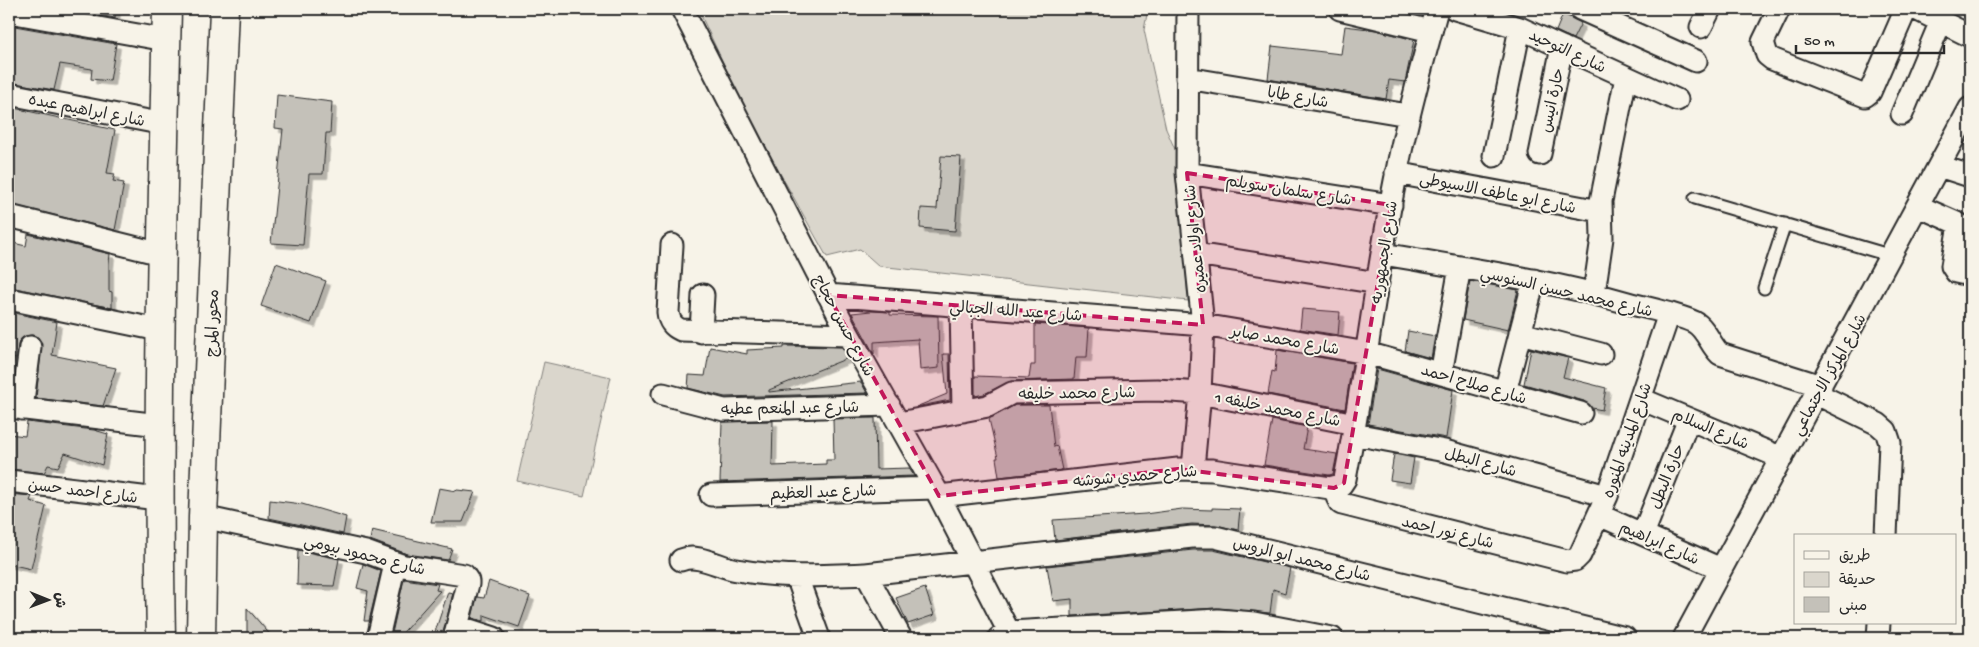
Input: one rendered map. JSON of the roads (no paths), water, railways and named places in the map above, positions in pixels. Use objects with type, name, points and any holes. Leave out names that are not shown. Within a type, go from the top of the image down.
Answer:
[{"type":"main road","points":[[160,638],[158,499],[159,330],[167,9]]},
{"type":"main road","name":"محور المرج","points":[[201,638],[203,517],[224,9]]},
{"type":"main road","points":[[160,587],[202,586]]},
{"type":"street","name":"شارع حسن حجاج","points":[[682,9],[849,335],[974,561],[1007,636]]},
{"type":"street","name":"شارع اولاد عميره","points":[[1188,9],[1187,173],[1203,324],[1200,393],[1193,468]]},
{"type":"street","points":[[1340,9],[1431,31]]},
{"type":"street","name":"شارع الجمهوريه","points":[[1334,488],[1345,479],[1396,173],[1408,115],[1437,9]]},
{"type":"street","name":"شارع التوحيد","points":[[1455,9],[1520,28],[1677,100]]},
{"type":"street","points":[[1580,9],[1696,62]]},
{"type":"street","points":[[1779,9],[1764,42],[1766,55],[1862,95],[1867,95],[1870,92],[1906,9]]},
{"type":"street","points":[[1916,9],[1970,36]]},
{"type":"street","points":[[9,12],[166,40]]},
{"type":"street","points":[[1902,114],[1941,21]]},
{"type":"street","points":[[1494,156],[1520,28]]},
{"type":"street","name":"حارة انيس","points":[[1540,154],[1562,47]]},
{"type":"street","points":[[1594,293],[1602,238],[1600,211],[1626,77]]},
{"type":"street","name":"شارع طابا","points":[[1187,78],[1408,115]]},
{"type":"street","name":"شارع ابراهيم عبده","points":[[9,94],[164,124]]},
{"type":"street","name":"شارع المركز الاجتماعي","points":[[1684,638],[1892,256],[1970,108]]},
{"type":"street","points":[[1939,166],[1970,176]]},
{"type":"street","name":"شارع سلمان سويلم","points":[[1187,173],[1391,205]]},
{"type":"street","name":"شارع ابو عاطف الاسيوطى","points":[[1396,173],[1600,211]]},
{"type":"street","points":[[1918,206],[1959,224],[1952,266],[1956,272],[1970,275]]},
{"type":"street","points":[[9,216],[161,254]]},
{"type":"street","points":[[672,245],[668,312],[669,320],[681,330],[849,335]]},
{"type":"street","points":[[1196,254],[1378,283]]},
{"type":"street","name":"شارع محمد حسن السنوسي","points":[[1383,254],[1534,280],[1594,293],[1669,314],[1695,323],[1702,328],[1712,347],[1720,354],[1819,390],[1878,424],[1886,431],[1890,443],[1886,534]]},
{"type":"street","points":[[1441,374],[1460,267]]},
{"type":"street","points":[[1505,392],[1534,280]]},
{"type":"street","points":[[701,332],[703,295]]},
{"type":"street","name":"شارع عبد الله الجبالي","points":[[828,295],[1203,324]]},
{"type":"street","points":[[9,299],[159,330]]},
{"type":"street","points":[[961,306],[963,412]]},
{"type":"street","name":"شارع المدينه المنوره","points":[[1572,561],[1580,554],[1603,505],[1669,314]]},
{"type":"street","name":"شارع محمد صابر","points":[[1203,324],[1367,353]]},
{"type":"street","points":[[1520,334],[1601,354]]},
{"type":"street","points":[[30,347],[15,408],[158,425]]},
{"type":"street","name":"شارع صلاح احمد","points":[[1367,353],[1581,413]]},
{"type":"street","name":"شارع محمد خليفه","points":[[894,414],[963,412],[988,406],[1012,393],[1019,392],[1157,390],[1200,393]]},
{"type":"street","name":"شارع محمد خليفه 1","points":[[1200,393],[1354,429]]},
{"type":"street","name":"شارع عبد المنعم عطيه","points":[[663,394],[724,410],[894,414]]},
{"type":"street","name":"شارع السلام","points":[[1641,399],[1782,458]]},
{"type":"street","name":"حارة البطل","points":[[1643,534],[1689,419]]},
{"type":"street","name":"شارع البطل","points":[[1354,429],[1445,451],[1603,505]]},
{"type":"street","name":"شارع حمدي شوشه","points":[[937,492],[1193,468],[1334,488]]},
{"type":"street","name":"شارع احمد حسن","points":[[9,481],[158,499]]},
{"type":"street","name":"شارع نور احمد","points":[[1334,488],[1342,504],[1572,561]]},
{"type":"street","name":"شارع عبد العظيم","points":[[711,495],[937,492]]},
{"type":"street","name":"شارع ابراهيم","points":[[1603,505],[1643,534],[1721,569]]},
{"type":"street","name":"شارع محمود بيومي","points":[[203,517],[366,552],[395,564],[464,575],[468,584],[455,632],[494,638]]},
{"type":"street","name":"شارع محمد ابو الروس","points":[[681,560],[694,558],[748,572],[797,577],[866,574],[1192,537],[1214,537],[1625,638]]},
{"type":"street","points":[[378,638],[395,564]]},
{"type":"street","points":[[866,574],[901,638]]},
{"type":"street","points":[[797,577],[818,638]]},
{"type":"street","points":[[1007,636],[1201,620],[1234,630],[1254,623],[1332,638]]},
{"type":"street","points":[[1878,638],[1879,624]]},
{"type":"lane","points":[[1695,198],[1892,256]]},
{"type":"lane","points":[[1764,288],[1785,224]]}]
